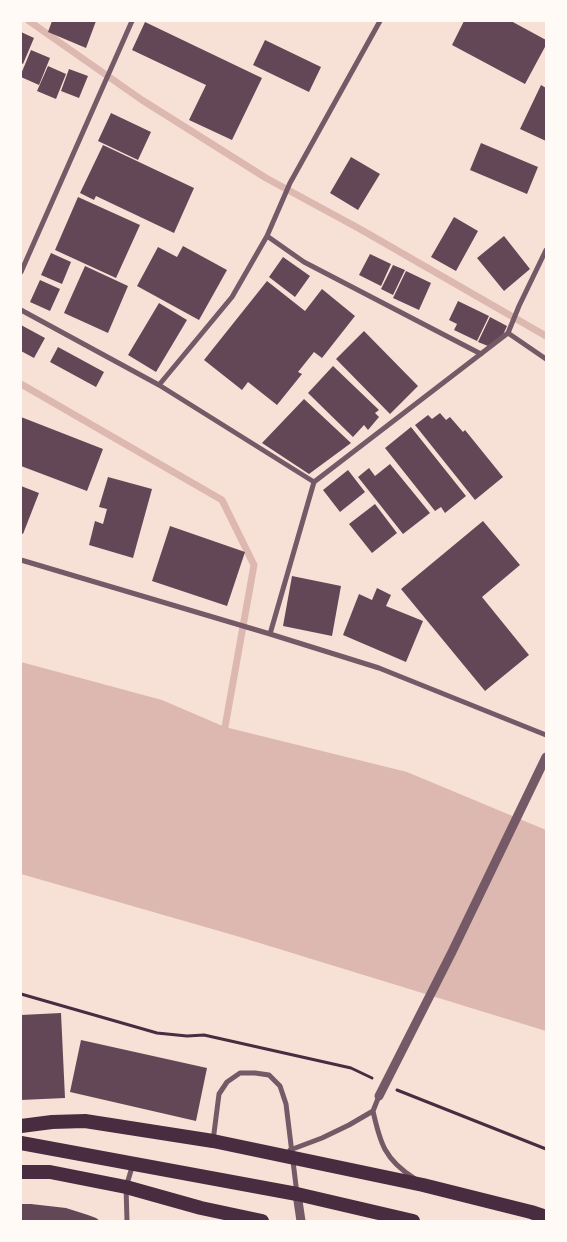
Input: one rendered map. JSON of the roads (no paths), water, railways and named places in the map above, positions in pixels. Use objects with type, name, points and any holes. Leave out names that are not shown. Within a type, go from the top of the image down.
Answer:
[{"type":"highway","points":[[21,1126],[85,1120],[213,1141],[275,1154],[302,1153],[546,1217]]},
{"type":"highway","points":[[21,1143],[297,1194],[413,1221]]},
{"type":"highway","points":[[21,1172],[50,1172],[126,1187],[201,1208],[262,1221]]},
{"type":"street","points":[[21,272],[132,21]]},
{"type":"street","points":[[159,385],[232,297],[268,236],[290,183],[380,21]]},
{"type":"street","points":[[268,236],[304,262],[481,354]]},
{"type":"street","points":[[270,634],[314,482],[508,333],[546,250]]},
{"type":"street","points":[[21,310],[159,385],[314,482]]},
{"type":"street","points":[[508,333],[546,360]]},
{"type":"street","points":[[21,560],[379,668],[546,735]]},
{"type":"street","points":[[423,1185],[401,1170],[386,1152],[378,1133],[373,1111],[545,759]]},
{"type":"street","points":[[213,1141],[219,1094],[227,1082],[240,1073],[269,1075],[280,1086],[286,1104],[301,1221]]},
{"type":"street","points":[[302,1153],[322,1138],[373,1111]]},
{"type":"street","points":[[127,1221],[126,1187],[133,1163]]},
{"type":"waterway","points":[[29,21],[142,100],[266,178],[360,229],[546,336]]},
{"type":"waterway","points":[[21,384],[222,500],[254,565],[225,727]]}]
